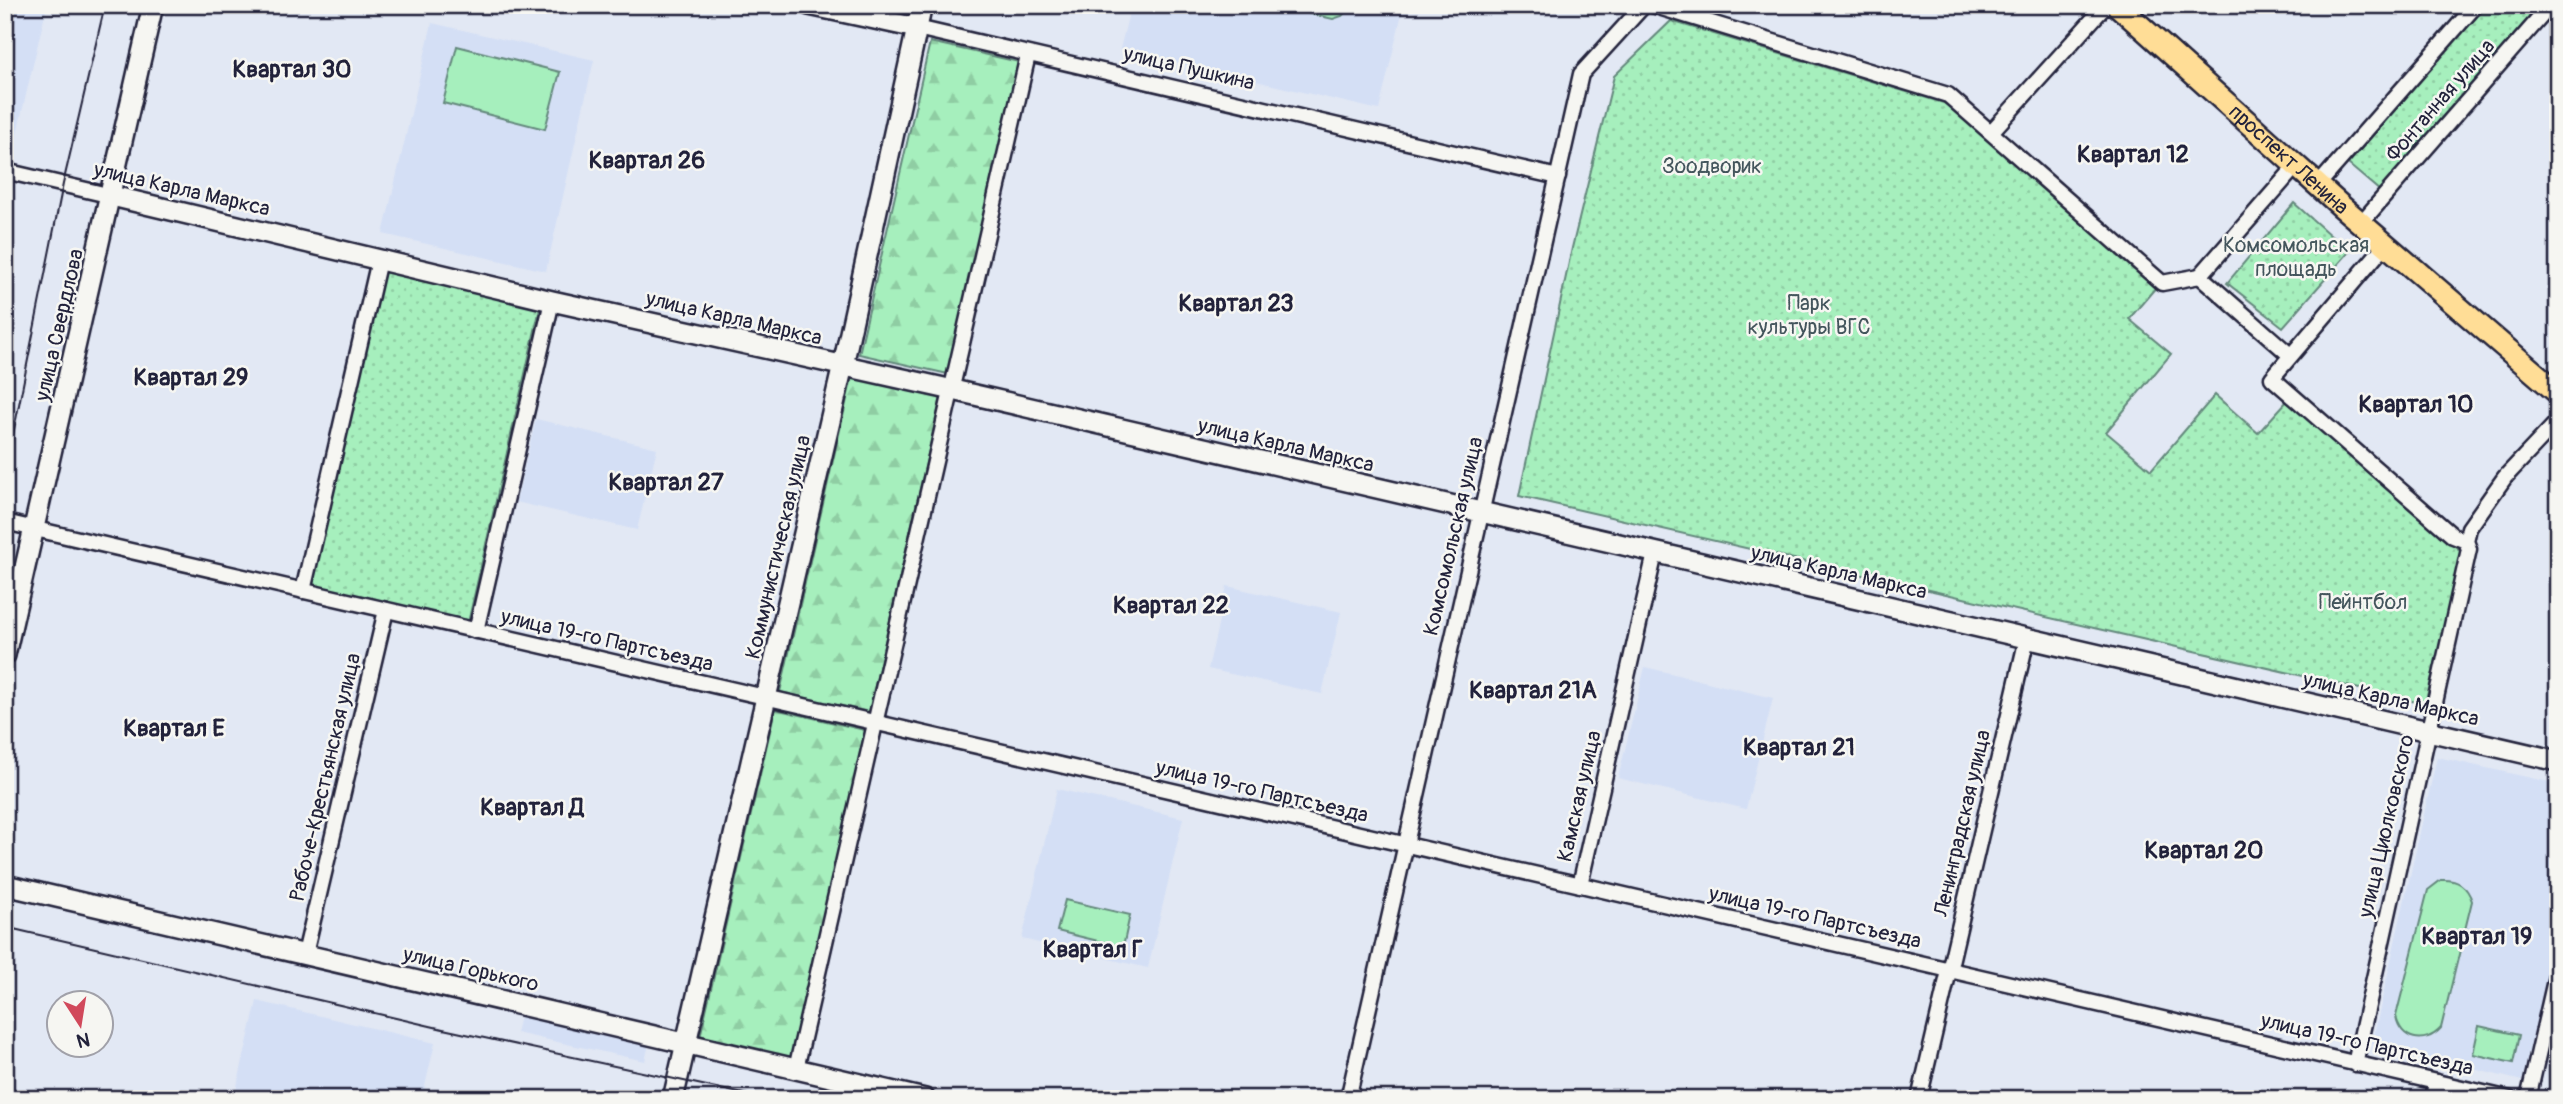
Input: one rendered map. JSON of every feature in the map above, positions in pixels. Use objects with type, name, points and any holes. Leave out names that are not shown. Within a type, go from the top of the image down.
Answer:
[{"type":"main road","name":"проспект Ленина","points":[[2117,5],[2361,223],[2558,393]]},
{"type":"street","name":"улица Свердлова","points":[[5,655],[153,5]]},
{"type":"street","name":"улица Пушкина","points":[[809,5],[1558,177]]},
{"type":"street","name":"Коммунистическая улица","points":[[673,1099],[843,365],[922,5]]},
{"type":"street","name":"Комсомольская улица","points":[[1348,1099],[1407,845],[1479,512],[1581,74],[1644,5]]},
{"type":"street","points":[[1651,5],[1948,94],[2162,283],[2200,276],[2297,166]]},
{"type":"street","points":[[1992,131],[2106,5]]},
{"type":"street","name":"Фонтанная улица","points":[[2318,185],[2476,5]]},
{"type":"street","name":"Фонтанная улица","points":[[2361,223],[2551,5]]},
{"type":"street","points":[[796,1069],[1028,55]]},
{"type":"street","name":"улица Карла Маркса","points":[[5,171],[552,301],[953,390],[2558,761]]},
{"type":"street","points":[[2386,244],[2272,378],[2453,536],[2466,541]]},
{"type":"street","points":[[303,591],[379,260]]},
{"type":"street","points":[[2200,276],[2290,355]]},
{"type":"street","points":[[476,631],[552,301]]},
{"type":"street","name":"улица Циолковского","points":[[2354,1064],[2469,549],[2466,541],[2469,528],[2505,477],[2558,421]]},
{"type":"street","name":"улица 19-го Партсъезда","points":[[5,523],[2510,1099]]},
{"type":"street","name":"Камская улица","points":[[1580,885],[1655,553]]},
{"type":"street","name":"Рабоче-Крестьянская улица","points":[[305,954],[386,611]]},
{"type":"street","name":"Ленинградская улица","points":[[1919,1099],[2027,638]]},
{"type":"street","name":"улица Горького","points":[[5,885],[925,1099]]},
{"type":"street","points":[[2528,1099],[2558,967]]},
{"type":"street","points":[[2433,1099],[2436,1082]]},
{"type":"shaded area","points":[[5,5],[47,5],[14,146],[5,144]]},
{"type":"shaded area","points":[[1131,5],[1404,5],[1379,110],[1120,49]]},
{"type":"shaded area","points":[[432,23],[594,60],[546,271],[383,234]]},
{"type":"shaded area","points":[[536,419],[657,448],[637,530],[516,502]]},
{"type":"shaded area","points":[[1227,586],[1341,612],[1322,694],[1208,669]]},
{"type":"shaded area","points":[[1645,667],[1773,698],[1746,809],[1618,778]]},
{"type":"shaded area","points":[[2437,757],[2558,784],[2558,930],[2522,1081],[2372,1044]]},
{"type":"shaded area","points":[[1057,789],[1183,818],[1148,968],[1022,939]]},
{"type":"shaded area","points":[[257,1001],[435,1043],[422,1099],[234,1099]]},
{"type":"shaded area","points":[[520,1016],[649,1044],[645,1061],[516,1033]]},
{"type":"green space","points":[[1272,5],[1352,5],[1342,16],[1333,19]]},
{"type":"green space","points":[[2486,5],[2542,5],[2380,191],[2348,164]]},
{"type":"green space","name":"Парк культуры ВГС","points":[[1671,21],[1947,104],[2157,286],[2129,319],[2171,354],[2106,432],[2151,470],[2215,395],[2258,433],[2288,400],[2463,553],[2425,704],[1519,496],[1572,248],[1614,76]]},
{"type":"green space","points":[[930,42],[1019,62],[948,374],[859,354]]},
{"type":"green space","points":[[457,46],[560,72],[545,129],[443,103]]},
{"type":"green space","name":"Комсомольская площадь","points":[[2294,203],[2349,252],[2283,327],[2227,283]]},
{"type":"green space","points":[[385,269],[541,304],[468,623],[312,587]]},
{"type":"green space","points":[[852,377],[941,397],[869,712],[780,692]]},
{"type":"green space","points":[[775,709],[869,731],[794,1058],[700,1037]]},
{"type":"green space","points":[[2441,880],[2461,884],[2472,901],[2441,1028],[2428,1037],[2414,1038],[2402,1031],[2396,1016],[2428,890]]},
{"type":"green space","points":[[1065,900],[1130,915],[1123,947],[1057,931]]},
{"type":"green space","points":[[2479,1026],[2519,1035],[2513,1063],[2473,1054]]},
{"type":"tram line","points":[[5,475],[63,184],[105,5]]},
{"type":"tram line","points":[[5,927],[443,1029],[767,1099]]},
{"type":"district","name":"Квартал 30","points":[[292,69]]},
{"type":"district","name":"Квартал 12","points":[[2133,154]]},
{"type":"district","name":"Квартал 26","points":[[647,160]]},
{"type":"district","name":"Квартал 23","points":[[1236,303]]},
{"type":"district","name":"Квартал 29","points":[[191,377]]},
{"type":"district","name":"Квартал 10","points":[[2416,404]]},
{"type":"district","name":"Квартал 27","points":[[666,482]]},
{"type":"district","name":"Квартал 22","points":[[1171,605]]},
{"type":"district","name":"Квартал 21А","points":[[1533,690]]},
{"type":"district","name":"Квартал Е","points":[[174,728]]},
{"type":"district","name":"Квартал 21","points":[[1799,747]]},
{"type":"district","name":"Квартал Д","points":[[532,807]]},
{"type":"district","name":"Квартал 20","points":[[2204,850]]},
{"type":"district","name":"Квартал 19","points":[[2477,936]]},
{"type":"district","name":"Квартал Г","points":[[1093,949]]},
{"type":"park label","name":"Зоодворик","points":[[1712,166]]},
{"type":"park label","name":"Пейнтбол","points":[[2363,602]]}]
